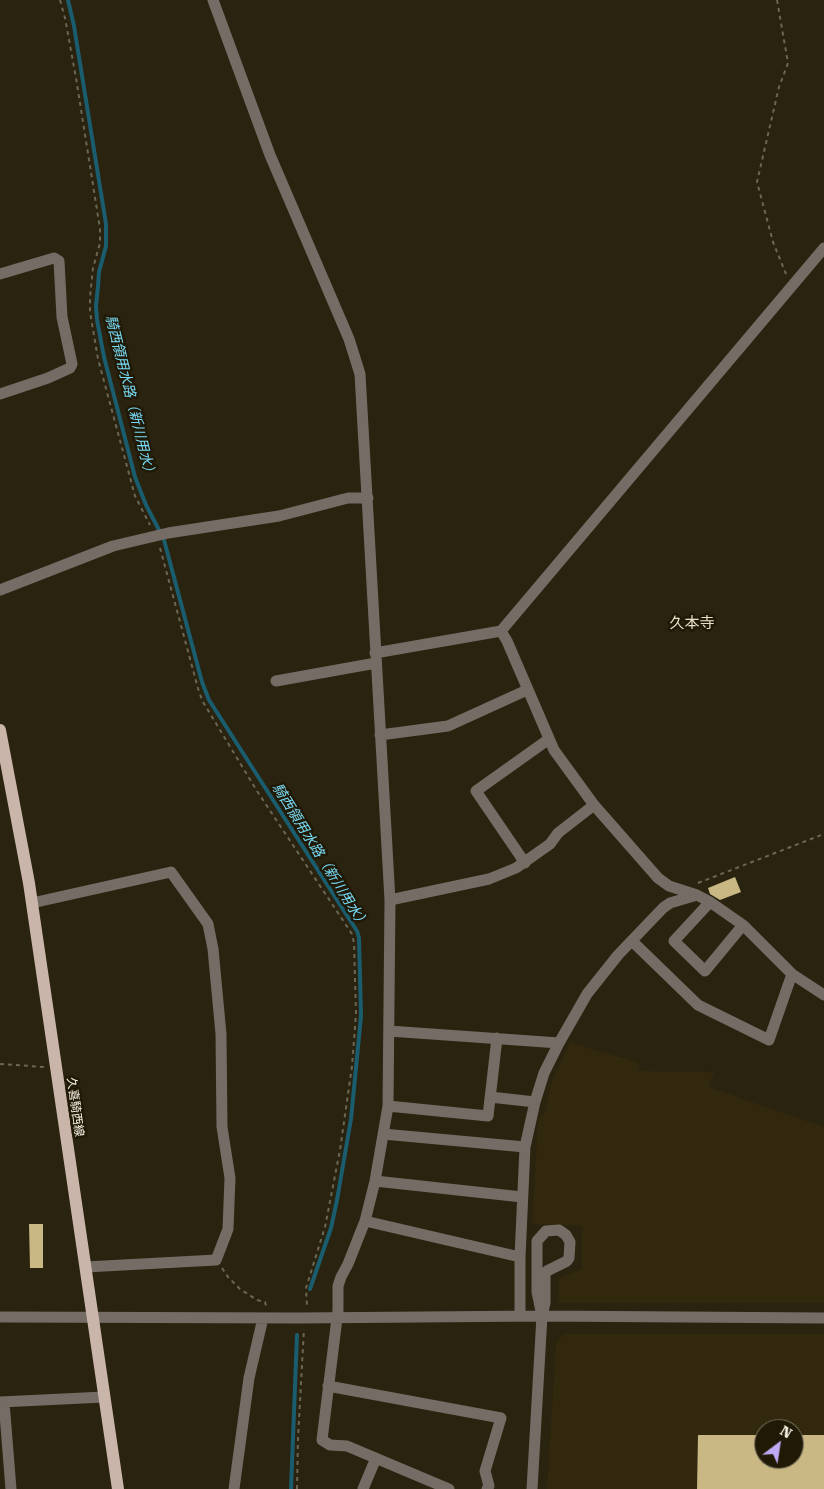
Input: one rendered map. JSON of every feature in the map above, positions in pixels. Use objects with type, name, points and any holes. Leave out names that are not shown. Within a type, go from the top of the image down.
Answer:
[{"type":"main road","name":"久喜騎西線","points":[[0,730],[3,763],[32,903],[118,1489]]},
{"type":"street","points":[[213,0],[270,155],[355,354],[360,374],[390,900],[388,1106],[375,1181],[365,1220],[338,1286],[337,1318],[322,1440],[330,1445],[347,1446],[447,1488]]},
{"type":"street","points":[[276,681],[501,631],[824,248]]},
{"type":"street","points":[[0,274],[54,258],[59,261],[62,317],[72,364],[70,368],[48,378],[0,394]]},
{"type":"street","points":[[0,590],[113,546],[156,536],[279,516],[348,498],[368,498]]},
{"type":"street","points":[[501,631],[554,750],[594,805],[658,878],[669,886],[697,895],[710,902],[743,924],[792,974],[824,995]]},
{"type":"street","points":[[380,735],[448,726],[527,690]]},
{"type":"street","points":[[525,863],[476,791],[549,739]]},
{"type":"street","points":[[390,900],[489,879],[516,868],[550,844],[558,833],[576,817],[594,805]]},
{"type":"street","points":[[32,903],[171,872],[208,924],[213,949],[221,1034],[222,1127],[230,1178],[228,1229],[216,1260],[86,1267]]},
{"type":"street","points":[[520,1316],[520,1257],[525,1148],[535,1102],[544,1073],[587,994],[618,955],[663,908],[670,903],[697,895]]},
{"type":"street","points":[[710,902],[674,941],[705,971],[743,924]]},
{"type":"street","points":[[632,941],[698,1005],[769,1040],[792,974]]},
{"type":"street","points":[[389,1031],[559,1043]]},
{"type":"street","points":[[388,1106],[488,1116],[497,1038]]},
{"type":"street","points":[[490,1097],[535,1102]]},
{"type":"street","points":[[383,1134],[525,1148]]},
{"type":"street","points":[[375,1181],[522,1197]]},
{"type":"street","points":[[365,1220],[520,1257]]},
{"type":"street","points":[[532,1489],[542,1316],[546,1303],[545,1274],[569,1258],[570,1242],[566,1235],[559,1230],[546,1231],[537,1240],[537,1292],[542,1316]]},
{"type":"street","points":[[234,1489],[249,1378],[264,1314]]},
{"type":"street","points":[[0,1317],[93,1318],[264,1314],[337,1318],[520,1316],[824,1318]]},
{"type":"street","points":[[328,1386],[501,1418],[485,1471],[489,1486],[487,1489]]},
{"type":"street","points":[[11,1489],[2,1402],[104,1397]]},
{"type":"street","points":[[363,1489],[376,1458]]},
{"type":"path","points":[[60,0],[76,78],[100,229],[100,243],[90,297],[90,312],[98,359],[135,496],[156,536],[203,702],[257,791],[352,934],[354,943],[356,1014],[352,1066],[340,1150],[325,1227],[306,1288],[307,1309]]},
{"type":"path","points":[[778,0],[788,63],[779,88],[757,182],[773,242],[791,286]]},
{"type":"path","points":[[682,890],[824,834]]},
{"type":"path","points":[[0,1064],[56,1067]]},
{"type":"path","points":[[216,1260],[228,1277],[240,1289],[265,1302],[264,1314]]},
{"type":"path","points":[[297,1489],[298,1438],[305,1327]]},
{"type":"shaded area","points":[[570,1042],[639,1063],[638,1071],[714,1072],[709,1087],[824,1127],[824,1303],[558,1303],[559,1279],[582,1268],[582,1226],[532,1224],[538,1121],[545,1111],[552,1081]]},
{"type":"shaded area","points":[[563,1334],[824,1334],[824,1489],[547,1489],[556,1343]]},
{"type":"building","points":[[735,877],[741,892],[720,900],[710,894],[708,888]]},
{"type":"building","points":[[29,1224],[43,1224],[43,1268],[30,1268]]},
{"type":"building","points":[[698,1435],[754,1435],[754,1469],[804,1469],[804,1435],[824,1435],[824,1489],[697,1489]]},
{"type":"waterway","name":"騎西領用水路（新川用水）","points":[[68,0],[74,26],[106,224],[106,246],[99,272],[96,306],[97,320],[104,357],[135,477],[146,505],[159,530]]},
{"type":"waterway","name":"騎西領用水路（新川用水）","points":[[164,540],[202,682],[209,700],[357,931],[359,938],[361,1016],[351,1119],[331,1228],[310,1289]]},
{"type":"waterway","name":"騎西領用水路（新川用水）","points":[[291,1489],[297,1335]]},
{"type":"district","name":"久本寺","points":[[692,624]]}]
